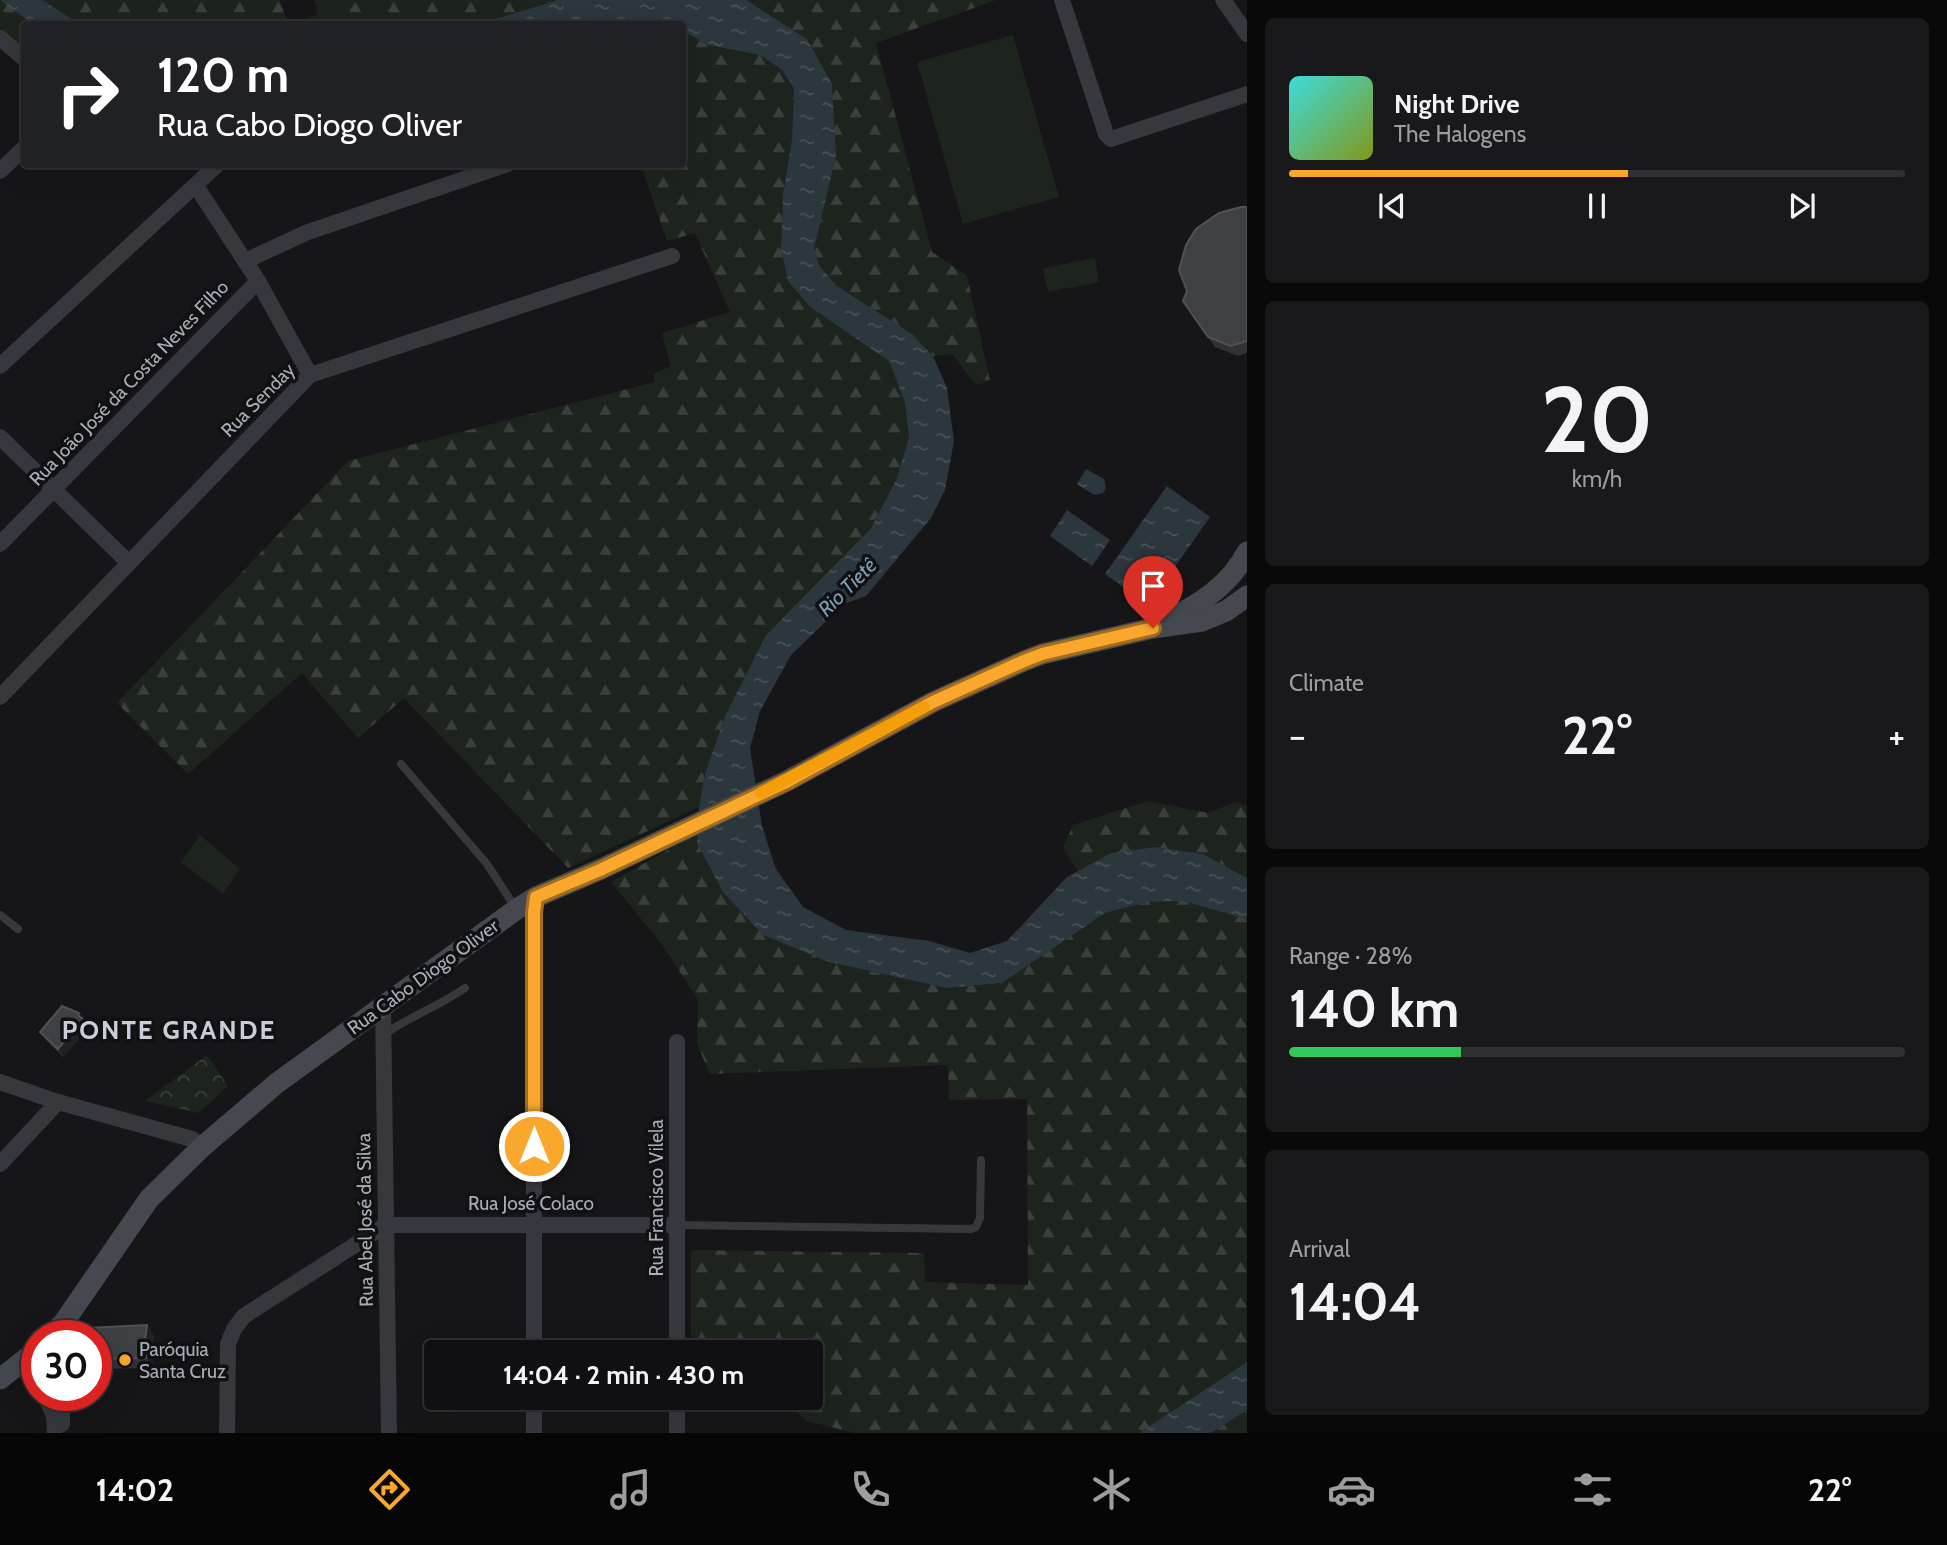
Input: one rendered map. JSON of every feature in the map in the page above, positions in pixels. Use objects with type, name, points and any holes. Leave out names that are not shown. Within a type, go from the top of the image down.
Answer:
[{"type":"main road","name":"Rua Cabo Diogo Oliver","points":[[1153,628],[1199,605],[1223,584],[1247,552]]},
{"type":"main road","name":"Rua Cabo Diogo Oliver","points":[[67,1320],[149,1199],[197,1143],[536,897],[600,870],[788,781],[933,702],[1024,661],[1042,654],[1153,628],[1202,621],[1227,611],[1247,596]]},
{"type":"main road","points":[[0,1374],[21,1361]]},
{"type":"main road","points":[[0,1379],[21,1362]]},
{"type":"street","points":[[1062,0],[1107,134],[1111,139],[1247,94]]},
{"type":"street","points":[[1223,0],[1247,34]]},
{"type":"street","points":[[0,38],[21,56]]},
{"type":"street","points":[[0,171],[21,151]]},
{"type":"street","points":[[0,366],[214,168]]},
{"type":"street","points":[[245,261],[308,232],[496,168]]},
{"type":"street","points":[[196,186],[258,281],[310,375]]},
{"type":"street","name":"Rua Senday","points":[[0,697],[310,375],[672,256]]},
{"type":"street","name":"Rua João José da Costa Neves Filho","points":[[0,544],[258,281]]},
{"type":"street","points":[[0,437],[129,563]]},
{"type":"street","points":[[534,1340],[536,897]]},
{"type":"street","name":"Rua Abel José da Silva","points":[[383,1007],[389,1433]]},
{"type":"street","name":"Rua Francisco Vilela","points":[[677,1042],[677,1340]]},
{"type":"street","points":[[0,1082],[197,1143]]},
{"type":"street","points":[[0,1164],[58,1102]]},
{"type":"street","points":[[227,1433],[228,1344],[234,1329],[244,1316],[386,1225]]},
{"type":"street","name":"Rua José Colaco","points":[[386,1225],[676,1225]]},
{"type":"street","points":[[534,1410],[534,1433]]},
{"type":"street","points":[[677,1410],[677,1433]]},
{"type":"street","points":[[52,1411],[55,1433]]},
{"type":"street","points":[[62,1411],[62,1433]]},
{"type":"lane","points":[[401,764],[487,864],[517,909]]},
{"type":"lane","points":[[0,915],[18,929]]},
{"type":"lane","points":[[383,1035],[408,1018],[465,988]]},
{"type":"lane","points":[[676,1225],[971,1229],[976,1227],[980,1218],[981,1160]]},
{"type":"green space","points":[[0,0],[36,21],[21,21],[21,50],[0,32]]},
{"type":"green space","points":[[42,0],[280,0],[287,21],[75,21]]},
{"type":"green space","points":[[314,0],[363,0],[318,15]]},
{"type":"green space","points":[[363,0],[558,0],[489,21],[299,21]]},
{"type":"green space","points":[[746,0],[996,0],[876,43],[932,252],[967,276],[990,381],[976,385],[952,354],[933,356],[912,334],[837,286],[820,267],[814,249],[836,155],[769,16]]},
{"type":"green space","points":[[686,33],[708,45],[761,55],[782,70],[794,88],[792,139],[783,195],[781,249],[788,281],[810,307],[889,361],[905,403],[909,437],[897,478],[871,528],[766,635],[725,716],[705,774],[699,807],[568,868],[404,698],[358,738],[302,673],[188,774],[117,703],[348,461],[655,382],[653,374],[671,366],[662,333],[730,312],[695,233],[667,241],[642,168],[686,168]]},
{"type":"green space","points":[[1013,35],[1059,197],[963,224],[917,62]]},
{"type":"green space","points":[[1095,258],[1099,282],[1048,292],[1043,268]]},
{"type":"green space","points":[[1148,801],[1208,813],[1235,802],[1247,806],[1247,878],[1203,854],[1111,853],[1078,871],[1063,848],[1073,825]]},
{"type":"green space","points":[[698,833],[829,962],[946,988],[1002,983],[1105,913],[1146,902],[1183,901],[1247,919],[1247,1362],[1139,1433],[855,1433],[807,1421],[795,1410],[823,1410],[823,1340],[691,1340],[691,1250],[924,1253],[925,1282],[1028,1285],[1027,1099],[949,1100],[948,1065],[710,1074],[697,1044],[698,1000],[664,947],[611,882]]},
{"type":"green space","points":[[200,835],[240,869],[223,894],[181,862]]},
{"type":"green space","points":[[207,1055],[228,1086],[199,1113],[145,1101]]},
{"type":"green space","points":[[1247,1410],[1247,1433],[1211,1433]]},
{"type":"water","points":[[0,0],[42,0],[75,21],[29,21]]},
{"type":"water","name":"Rio Tietê","points":[[558,0],[746,0],[807,39],[832,84],[836,156],[814,249],[820,267],[837,286],[912,334],[933,356],[947,388],[954,441],[945,490],[931,518],[866,596],[844,604],[791,655],[760,711],[750,748],[762,826],[776,869],[803,907],[846,930],[929,941],[970,953],[1007,941],[1067,877],[1111,853],[1156,847],[1203,854],[1247,878],[1247,919],[1183,901],[1146,902],[1105,913],[1002,983],[946,988],[829,962],[763,935],[723,892],[697,843],[699,807],[705,774],[725,716],[766,635],[871,528],[897,478],[909,437],[905,403],[889,361],[810,307],[788,281],[781,249],[783,195],[792,139],[794,88],[782,70],[760,55],[708,45],[686,33],[686,21],[489,21]]},
{"type":"water","points":[[1086,469],[1104,479],[1106,488],[1103,493],[1094,495],[1077,484]]},
{"type":"water","points":[[1167,486],[1210,517],[1148,605],[1105,574]]},
{"type":"water","points":[[1067,510],[1110,540],[1092,566],[1050,536]]},
{"type":"water","points":[[1247,1362],[1247,1410],[1211,1433],[1139,1433]]},
{"type":"building","points":[[1247,207],[1247,341],[1231,346],[1208,337],[1183,301],[1187,291],[1179,270],[1186,245],[1196,229],[1219,213]]},
{"type":"building","points":[[62,1006],[79,1013],[83,1019],[58,1049],[40,1032]]},
{"type":"building","points":[[147,1325],[146,1358],[112,1359],[112,1327]]},
{"type":"slow traffic","points":[[761,793],[924,707]]},
{"type":"place","name":"Paróquia Santa Cruz","points":[[125,1360]]},
{"type":"district","name":"PONTE GRANDE","points":[[169,1030]]},
{"type":"route","points":[[534,1146],[536,897],[600,870],[788,781],[933,702],[1024,661],[1042,654],[1153,628]]}]
